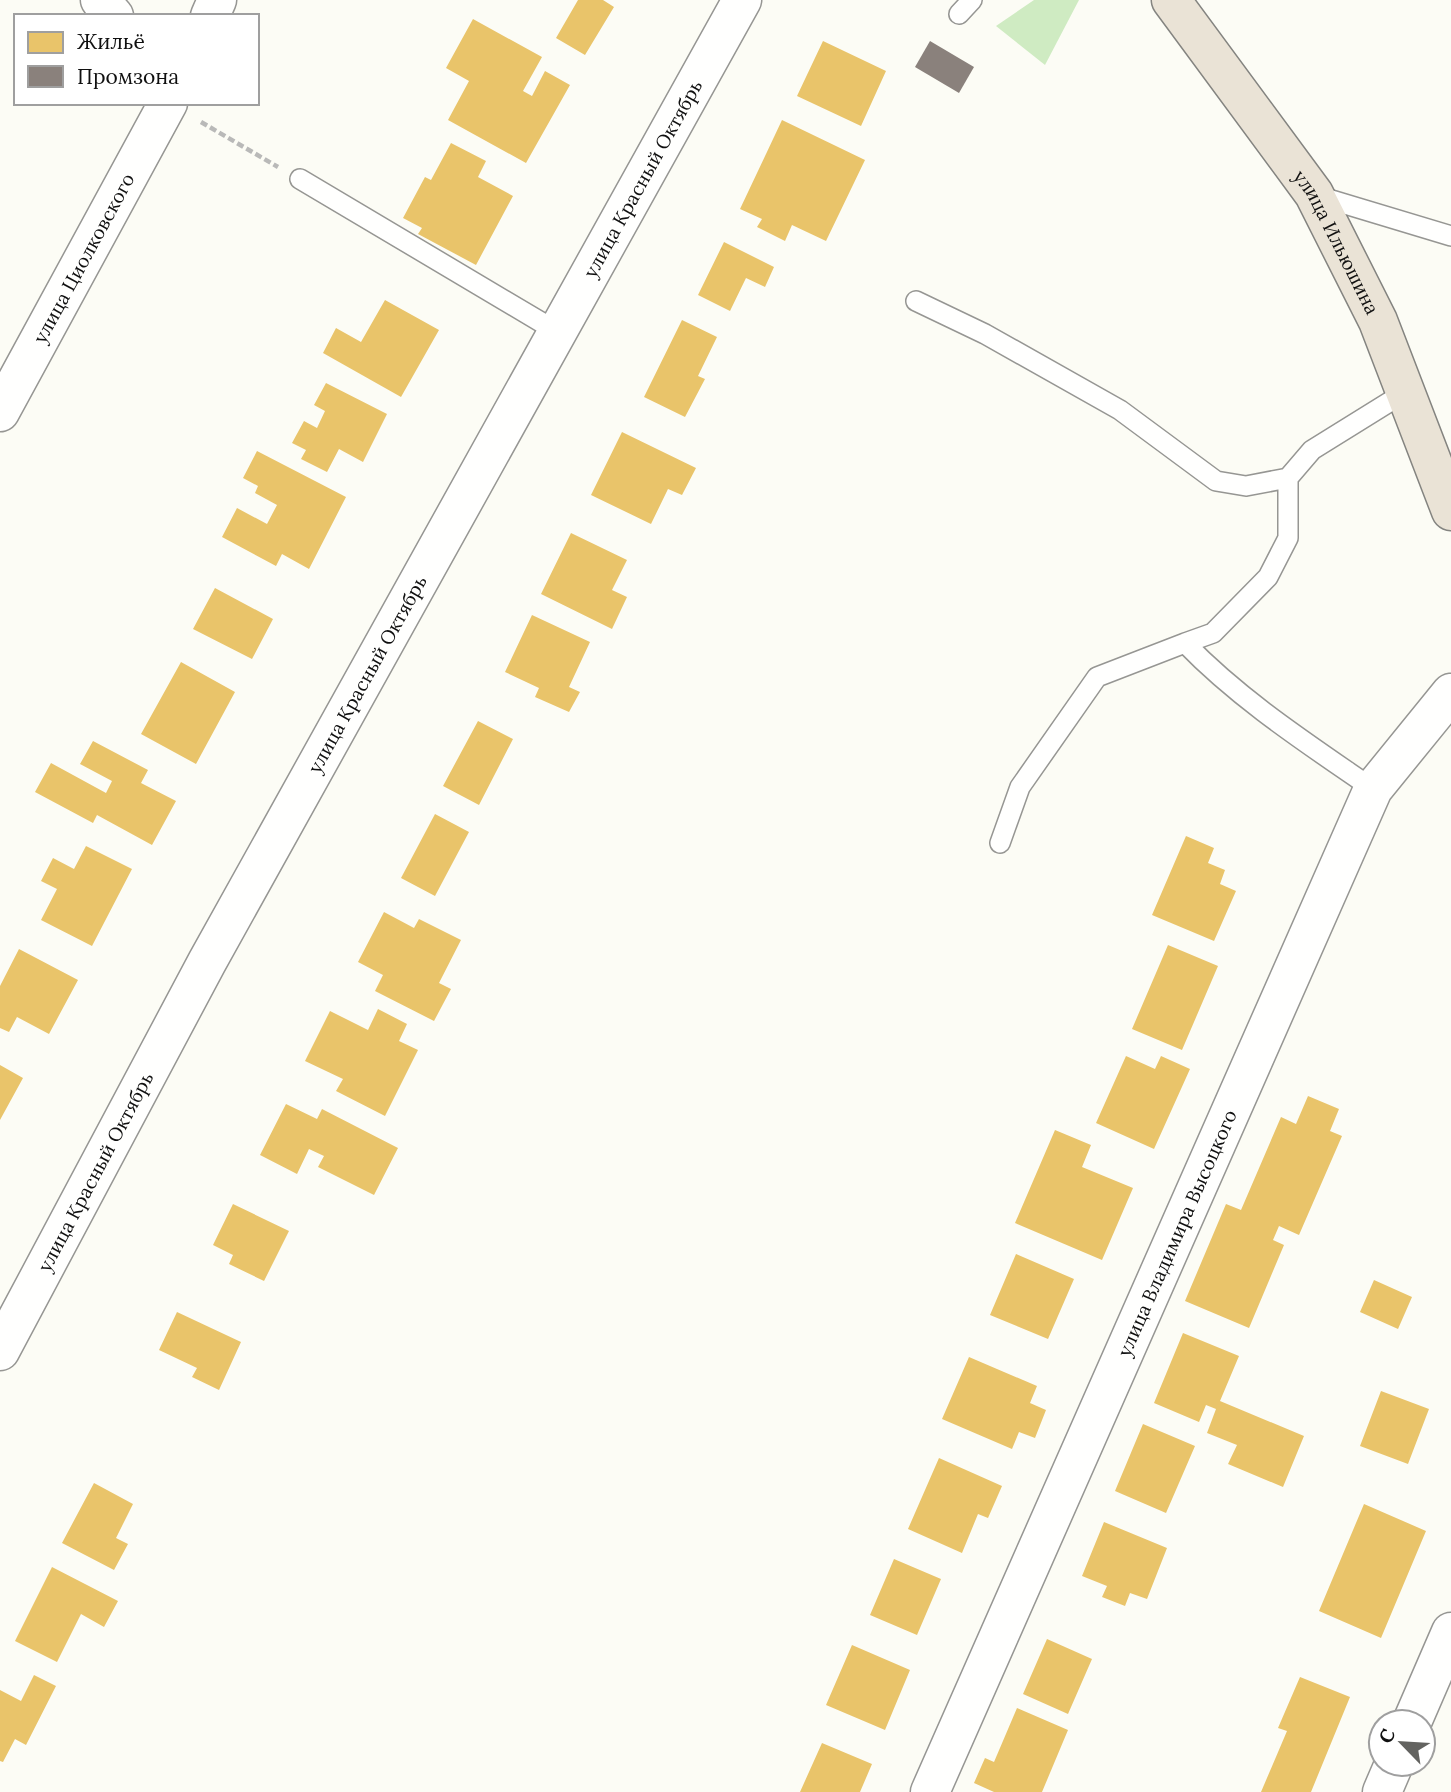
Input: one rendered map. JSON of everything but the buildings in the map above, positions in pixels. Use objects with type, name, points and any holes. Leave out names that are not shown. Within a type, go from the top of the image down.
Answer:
[{"type":"highway","name":"улица Ильюшина","points":[[1171,0],[1314,194],[1378,321],[1451,511]]},
{"type":"street","points":[[100,0],[112,14]]},
{"type":"street","name":"улица Красный Октябрь","points":[[0,1351],[206,962],[742,0]]},
{"type":"street","name":"улица Циолковского","points":[[0,412],[180,110]]},
{"type":"street","name":"улица Владимира Высоцкого","points":[[930,1792],[1373,789],[1451,693]]},
{"type":"street","points":[[1418,1708],[1451,1632]]},
{"type":"lane","points":[[300,179],[556,331]]},
{"type":"lane","points":[[1314,194],[1451,236]]},
{"type":"lane","points":[[916,301],[985,334],[1120,410],[1216,481],[1247,486],[1288,478],[1312,450],[1407,391]]},
{"type":"lane","points":[[1000,843],[1020,787],[1097,677],[1213,633],[1268,577],[1288,538],[1288,478]]},
{"type":"lane","points":[[1185,643],[1287,729],[1373,789]]},
{"type":"path","points":[[180,110],[300,179]]},
{"type":"green space","points":[[1034,0],[1079,0],[1045,65],[996,26]]}]
